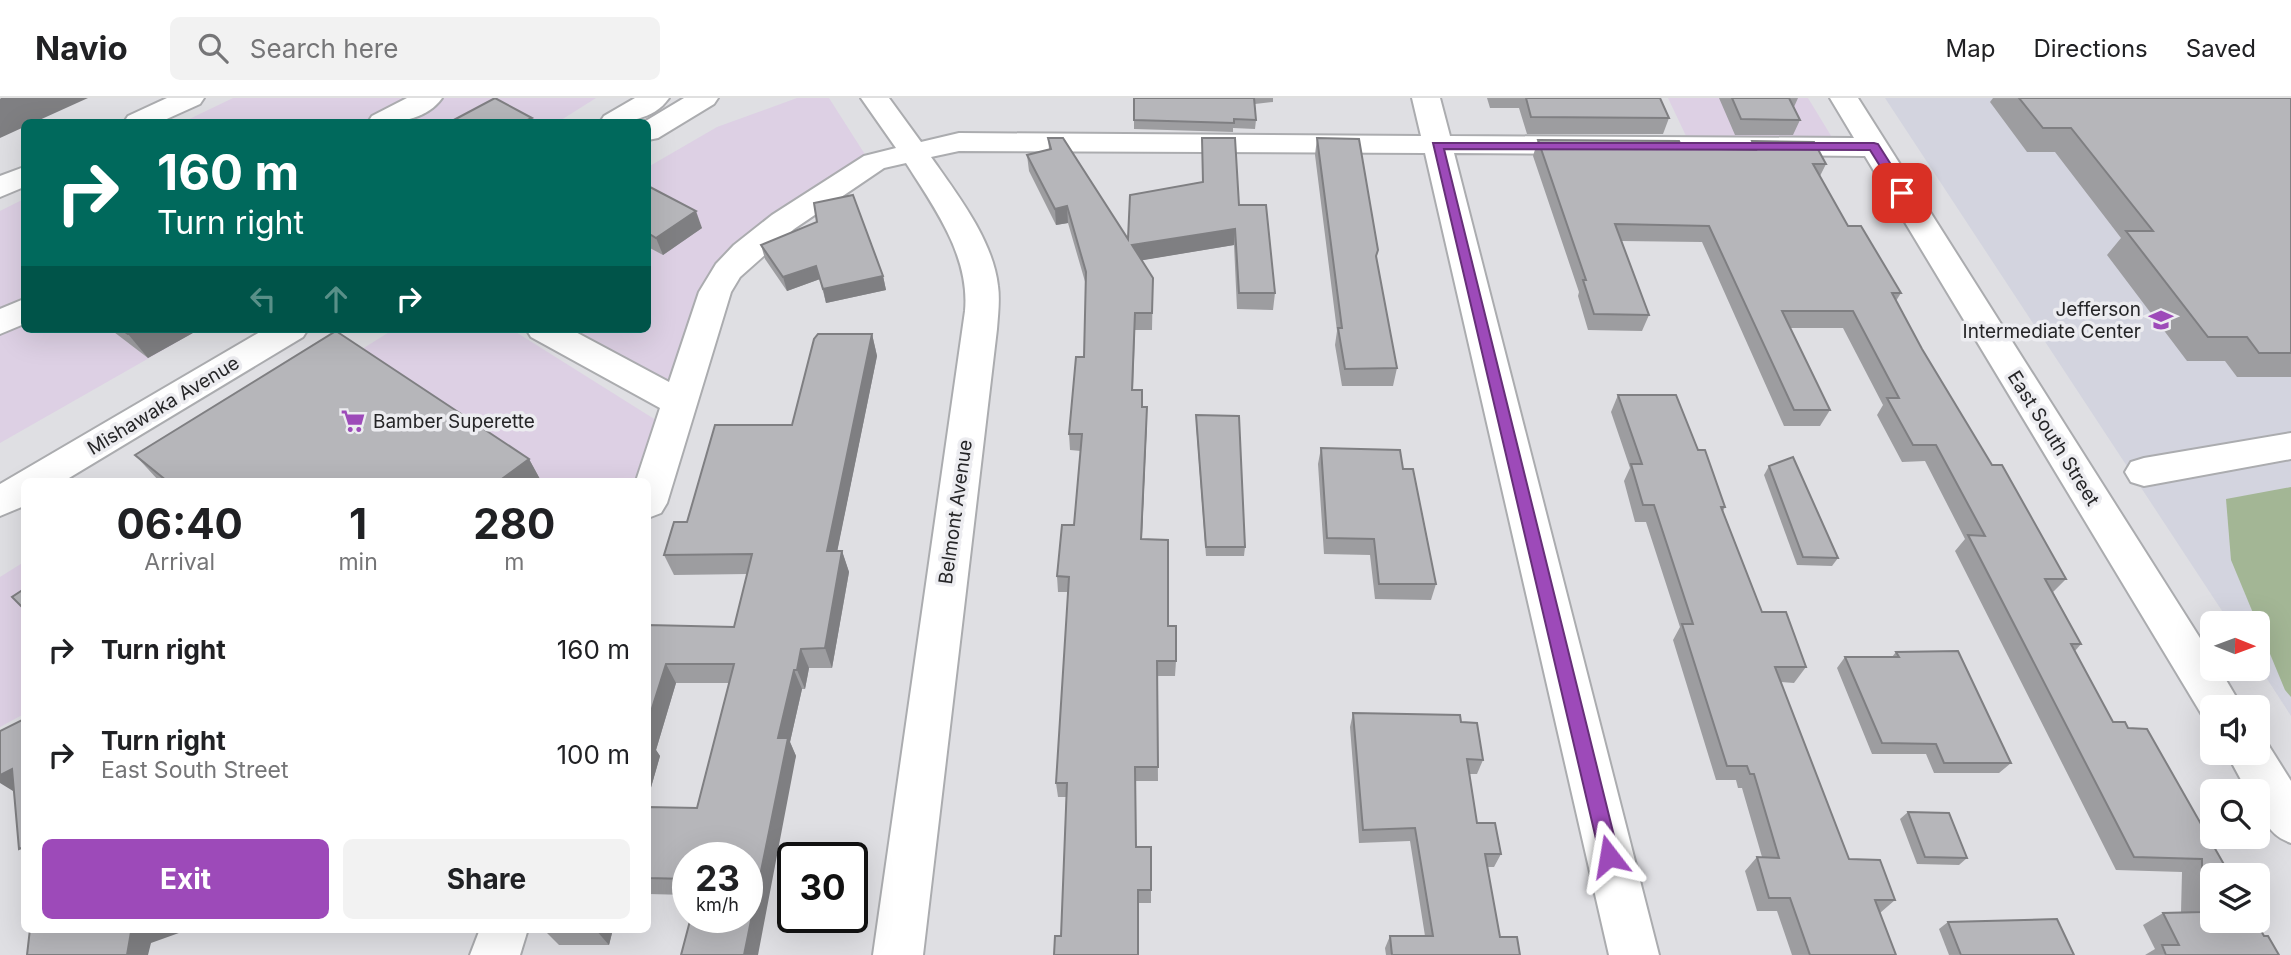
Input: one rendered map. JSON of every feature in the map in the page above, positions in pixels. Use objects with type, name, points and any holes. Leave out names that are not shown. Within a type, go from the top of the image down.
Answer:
[{"type":"street","points":[[144,119],[190,98]]},
{"type":"street","points":[[388,119],[428,98]]},
{"type":"street","points":[[588,119],[618,98]]},
{"type":"street","points":[[619,119],[655,98]]},
{"type":"street","points":[[651,130],[704,98]]},
{"type":"street","name":"Belmont Avenue","points":[[875,98],[914,153],[971,249],[982,282],[980,329],[898,955]]},
{"type":"street","points":[[1426,98],[1634,955]]},
{"type":"street","name":"East South Street","points":[[1844,98],[2213,695]]},
{"type":"street","points":[[651,494],[715,292],[727,271],[783,222],[874,162],[959,142],[1874,146]]},
{"type":"street","points":[[0,188],[21,178]]},
{"type":"street","points":[[0,323],[21,312]]},
{"type":"street","name":"Mishawaka Avenue","points":[[40,478],[284,333]]},
{"type":"street","points":[[550,333],[680,403]]},
{"type":"street","points":[[2144,472],[2291,446]]},
{"type":"street","points":[[0,502],[21,490]]},
{"type":"street","points":[[2256,765],[2291,822]]},
{"type":"street","points":[[495,955],[503,933]]},
{"type":"shaded area","points":[[233,98],[409,98],[369,119],[189,119]]},
{"type":"shaded area","points":[[438,98],[596,98],[563,119],[398,119]]},
{"type":"shaded area","points":[[797,98],[829,98],[866,156],[755,235],[674,384],[580,333],[651,333],[651,165],[717,127]]},
{"type":"shaded area","points":[[1668,98],[1808,98],[1833,139],[1687,138]]},
{"type":"shaded area","name":"Jefferson Intermediate Center","points":[[1885,98],[2291,98],[2291,716],[2268,681],[2270,611],[2222,611]]},
{"type":"shaded area","points":[[21,200],[21,303],[0,314],[0,211]]},
{"type":"shaded area","points":[[21,321],[21,333],[193,333],[0,443],[0,332]]},
{"type":"shaded area","points":[[388,333],[517,333],[659,422],[641,478],[157,478]]},
{"type":"shaded area","points":[[21,564],[21,716],[0,727],[0,577]]},
{"type":"green space","points":[[2291,487],[2291,697],[2285,690],[2270,654],[2270,611],[2252,611],[2231,560],[2226,499]]},
{"type":"building","points":[[495,98],[532,118],[530,119],[456,119]]},
{"type":"building","points":[[1134,98],[1254,98],[1256,120],[1234,119],[1234,123],[1134,120]]},
{"type":"building","points":[[1526,98],[1660,98],[1669,118],[1531,117]]},
{"type":"building","points":[[1732,98],[1789,98],[1800,120],[1741,119]]},
{"type":"building","points":[[2019,98],[2291,98],[2291,353],[2259,353],[2247,337],[2208,337],[2126,231],[2153,231],[2071,128],[2043,128]]},
{"type":"building","points":[[1048,138],[1063,138],[1128,239],[1130,195],[1203,182],[1202,138],[1235,138],[1239,205],[1266,205],[1275,293],[1239,293],[1235,229],[1132,245],[1153,278],[1152,313],[1135,313],[1132,390],[1142,390],[1142,407],[1147,407],[1141,539],[1168,540],[1168,626],[1176,626],[1176,661],[1157,661],[1158,767],[1135,767],[1136,847],[1151,847],[1151,890],[1138,890],[1138,955],[1054,955],[1055,936],[1061,936],[1067,783],[1056,783],[1069,577],[1057,576],[1062,525],[1074,525],[1082,434],[1069,434],[1076,357],[1084,357],[1086,272],[1067,206],[1055,209],[1027,155],[1051,149]]},
{"type":"building","points":[[1317,138],[1359,139],[1378,250],[1376,256],[1397,368],[1345,369]]},
{"type":"building","points":[[1538,140],[1679,141],[1682,148],[1756,150],[1752,141],[1814,142],[1826,164],[1813,164],[1848,226],[1861,226],[1901,293],[1892,293],[1922,349],[1992,465],[2002,465],[2066,579],[2045,579],[2081,644],[2071,644],[2113,722],[2125,722],[2128,728],[2147,729],[2200,822],[2200,849],[2215,849],[2223,863],[2202,863],[2202,859],[2134,857],[1968,535],[1985,536],[1936,445],[1913,445],[1887,398],[1899,398],[1853,311],[1782,311],[1830,410],[1794,410],[1709,226],[1615,224],[1649,315],[1594,314],[1583,280],[1586,280]]},
{"type":"building","points":[[651,188],[696,211],[656,238],[651,235]]},
{"type":"building","points":[[853,195],[883,276],[823,289],[816,266],[783,277],[761,245],[817,222],[814,203]]},
{"type":"building","name":"Bamber Superette","points":[[333,333],[339,333],[529,459],[503,478],[163,478],[135,455]]},
{"type":"building","points":[[818,334],[872,334],[827,551],[842,551],[825,648],[801,649],[797,670],[794,670],[778,738],[788,738],[763,861],[763,842],[672,842],[672,879],[651,878],[651,807],[697,808],[734,664],[666,664],[651,712],[651,625],[734,627],[752,554],[664,555],[674,522],[687,522],[715,425],[792,425],[814,339]]},
{"type":"building","points":[[1618,395],[1676,395],[1698,450],[1705,450],[1725,507],[1721,507],[1762,612],[1786,612],[1806,667],[1775,667],[1849,859],[1880,860],[1895,900],[1875,900],[1896,955],[1810,955],[1790,898],[1769,898],[1757,857],[1779,858],[1754,774],[1750,774],[1747,766],[1727,766],[1682,624],[1693,624],[1654,505],[1643,505],[1631,464],[1642,464]]},
{"type":"building","points":[[1196,415],[1239,416],[1245,547],[1206,547]]},
{"type":"building","points":[[1321,448],[1400,450],[1403,469],[1413,469],[1436,584],[1379,584],[1374,539],[1327,538]]},
{"type":"building","points":[[1793,457],[1838,558],[1803,557],[1769,466]]},
{"type":"building","points":[[21,591],[21,606],[12,597]]},
{"type":"building","points":[[1958,651],[2011,763],[1944,763],[1936,744],[1882,743],[1845,657],[1899,657],[1896,652]]},
{"type":"building","points":[[1353,713],[1460,715],[1461,722],[1477,723],[1483,760],[1467,759],[1477,823],[1495,823],[1501,854],[1485,854],[1500,937],[1517,937],[1520,955],[1392,955],[1390,936],[1433,936],[1415,828],[1363,830]]},
{"type":"building","points":[[21,720],[19,849],[12,769],[0,775],[0,731]]},
{"type":"building","points":[[1908,812],[1949,813],[1967,858],[1925,857]]},
{"type":"building","points":[[2200,912],[2200,933],[2262,933],[2268,936],[2279,955],[2166,955],[2162,945],[2179,945],[2163,913]]},
{"type":"building","points":[[2057,919],[2074,955],[1961,955],[1948,922]]},
{"type":"building","points":[[30,933],[131,933],[127,955],[27,955]]},
{"type":"building","points":[[687,933],[748,933],[744,955],[681,955]]},
{"type":"place","name":"Jefferson Intermediate Center","points":[[2161,320]]},
{"type":"place","name":"Bamber Superette","points":[[353,421]]},
{"type":"route","points":[[1609,856],[1572,708],[1525,498],[1437,145],[1874,146],[1902,193]]}]
